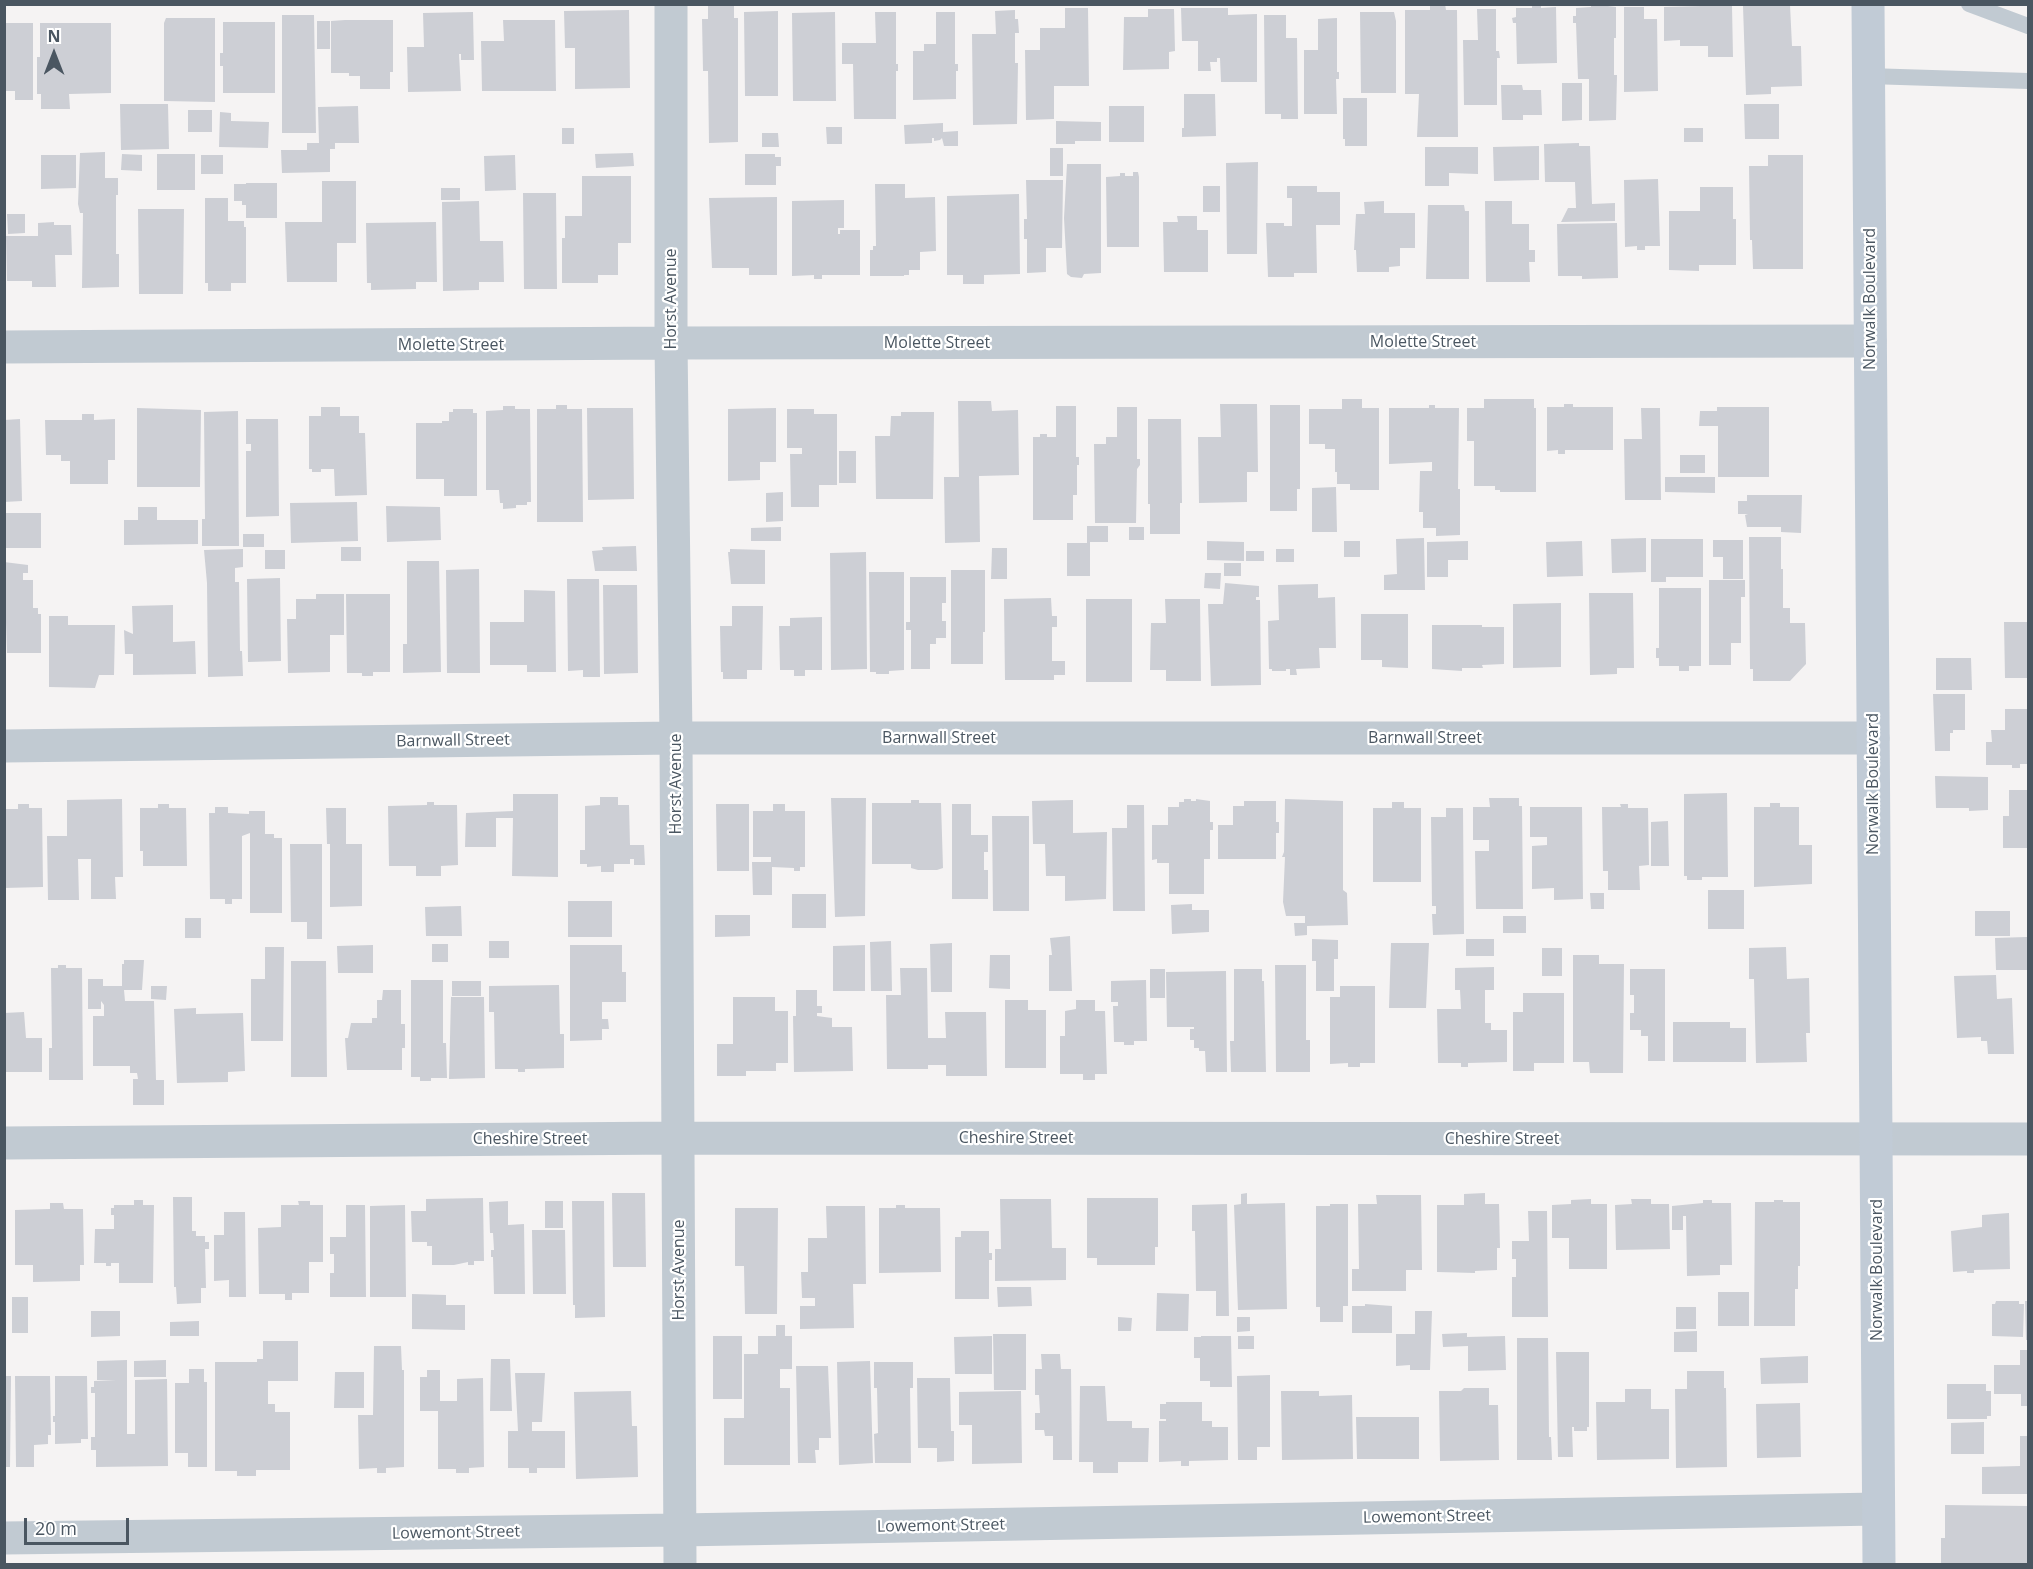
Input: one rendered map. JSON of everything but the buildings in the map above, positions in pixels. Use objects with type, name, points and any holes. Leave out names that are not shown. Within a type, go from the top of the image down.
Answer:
[{"type":"street","name":"Horst Avenue","points":[[671,4],[671,343],[679,1138],[680,1564]]},
{"type":"street","name":"Norwalk Boulevard","points":[[1868,4],[1879,1564]]},
{"type":"street","name":"Molette Street","points":[[4,347],[671,343],[1870,341]]},
{"type":"street","name":"Barnwall Street","points":[[4,746],[676,738],[1873,738]]},
{"type":"street","name":"Cheshire Street","points":[[4,1143],[679,1138],[2028,1139]]},
{"type":"street","name":"Lowemont Street","points":[[4,1538],[679,1530],[1878,1509]]},
{"type":"lane","points":[[1969,4],[2028,26]]},
{"type":"lane","points":[[1868,76],[2028,81]]}]
